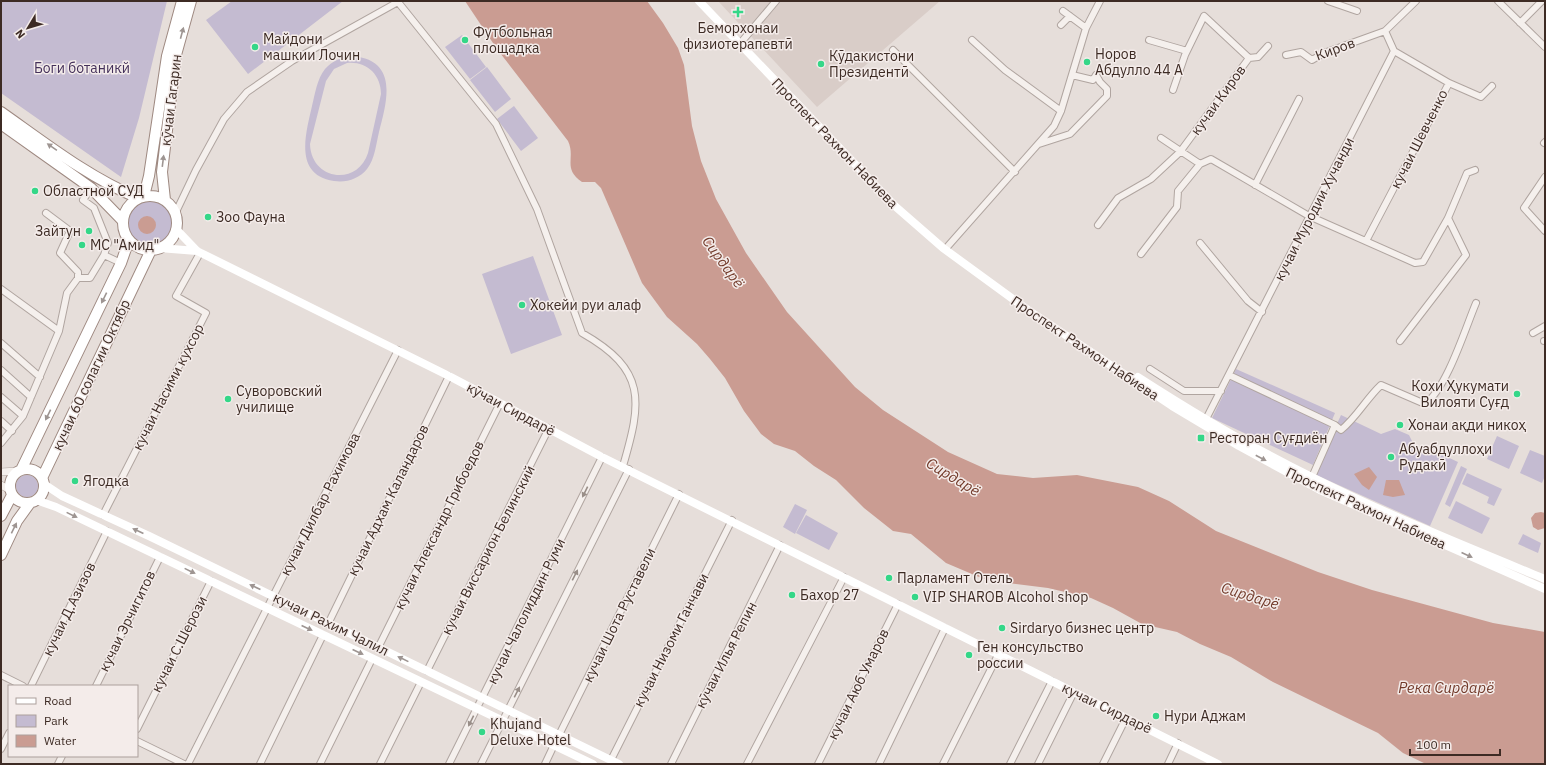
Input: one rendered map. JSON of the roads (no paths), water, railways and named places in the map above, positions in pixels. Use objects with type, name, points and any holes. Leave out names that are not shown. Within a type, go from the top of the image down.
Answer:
[{"type":"highway","name":"кӯчаи Гагарин","points":[[141,197],[149,176],[167,56],[182,1]]},
{"type":"highway","name":"кӯчаи Гагарин","points":[[165,200],[162,172],[176,55],[191,1]]},
{"type":"highway","points":[[1,112],[106,184],[141,197],[151,196],[165,200],[171,206],[175,214],[176,229],[166,244],[155,249],[139,248],[129,240],[123,228],[123,221],[127,208],[141,197]]},
{"type":"highway","points":[[1,124],[91,188],[123,221]]},
{"type":"highway","points":[[1,516],[11,493],[11,480],[20,470],[121,263],[129,240]]},
{"type":"highway","name":"кучаи 60 солагии Октябр","points":[[43,481],[139,272],[155,249]]},
{"type":"highway","points":[[1,555],[17,521],[42,493],[43,481],[31,469],[20,470]]},
{"type":"highway","points":[[11,493],[20,502],[33,502]]},
{"type":"main road","name":"Проспект Рахмон Набиева","points":[[699,1],[834,143],[922,231],[1040,318],[1204,423],[1320,490],[1545,589]]},
{"type":"main road","name":"Проспект Рахмон Набиева","points":[[706,1],[899,203],[948,246],[1066,332],[1204,423],[1242,440],[1312,477],[1456,542],[1545,579]]},
{"type":"main road","points":[[176,229],[198,252]]},
{"type":"main road","points":[[155,249],[198,252]]},
{"type":"main road","name":"кӯчаи Сирдарё","points":[[198,252],[398,350],[602,457],[626,467],[844,577]]},
{"type":"main road","name":"кучаи Рахим Чалил","points":[[43,481],[62,496],[273,596],[619,764]]},
{"type":"main road","name":"кучаи Рахим Чалил","points":[[33,502],[56,507],[593,764]]},
{"type":"main road","name":"кучаи Сирдарё","points":[[844,577],[1218,764]]},
{"type":"street","points":[[743,40],[776,1]]},
{"type":"street","points":[[948,246],[1015,172],[1054,126],[1061,111],[1086,28],[1100,1]]},
{"type":"street","points":[[1328,1],[1357,11]]},
{"type":"street","points":[[1416,1],[1385,31],[1394,51],[1448,83]]},
{"type":"street","points":[[1498,1],[1545,47]]},
{"type":"street","points":[[1520,22],[1542,1]]},
{"type":"street","name":"кучаи Чалолиддин Руми","points":[[175,214],[196,170],[224,119],[247,92],[292,61],[398,2],[496,124],[537,209],[582,334],[621,361],[631,379],[636,405],[626,467],[508,710],[480,764]]},
{"type":"street","points":[[1063,12],[1086,28]]},
{"type":"street","points":[[1061,25],[1070,16]]},
{"type":"street","name":"кучаи Киров","points":[[1098,225],[1118,198],[1151,180],[1180,152],[1248,58],[1204,16],[1187,51]]},
{"type":"street","name":"Киров","points":[[1286,55],[1301,52],[1312,60],[1324,53],[1385,31]]},
{"type":"street","points":[[972,40],[1005,70],[1061,111]]},
{"type":"street","points":[[1149,40],[1187,51],[1173,90]]},
{"type":"street","points":[[1248,58],[1258,57],[1268,46]]},
{"type":"street","points":[[893,50],[1015,172]]},
{"type":"street","name":"кучаи Муродии Хучанди","points":[[1204,423],[1394,51]]},
{"type":"street","points":[[1039,144],[1070,134],[1107,96],[1107,89],[1096,75],[1093,80],[1072,75]]},
{"type":"street","name":"кучаи Шевченко","points":[[1366,241],[1448,83],[1481,97],[1492,86]]},
{"type":"street","points":[[1255,185],[1299,99]]},
{"type":"street","points":[[1162,138],[1180,152],[1200,164]]},
{"type":"street","points":[[1141,254],[1177,207],[1178,191],[1200,164],[1211,159],[1309,216],[1415,263],[1423,262],[1448,218],[1467,173],[1474,170]]},
{"type":"street","points":[[1545,177],[1524,208],[1545,231]]},
{"type":"street","points":[[78,278],[90,278],[104,255],[108,243],[94,208],[83,200],[91,188]]},
{"type":"street","points":[[1,443],[23,416],[59,331],[67,293],[78,278],[78,272],[60,253],[70,231],[46,213]]},
{"type":"street","points":[[1400,341],[1466,255],[1448,218]]},
{"type":"street","points":[[1200,243],[1248,300],[1262,312]]},
{"type":"street","name":"кучаи Насими кухсор","points":[[104,515],[206,313],[176,296],[198,252]]},
{"type":"street","points":[[104,255],[121,263]]},
{"type":"street","points":[[1,290],[59,331]]},
{"type":"street","points":[[1229,375],[1335,425],[1341,430],[1349,424],[1372,394],[1381,385],[1425,404],[1430,400],[1437,391],[1452,362],[1476,303]]},
{"type":"street","points":[[1533,333],[1545,326]]},
{"type":"street","points":[[1,343],[40,377]]},
{"type":"street","name":"кучаи Дилбар Рахимова","points":[[188,764],[398,350]]},
{"type":"street","points":[[1150,369],[1184,391],[1221,391]]},
{"type":"street","points":[[1,370],[31,397]]},
{"type":"street","name":"кучаи Адхам Каландаров","points":[[328,624],[449,376]]},
{"type":"street","points":[[1,397],[23,416]]},
{"type":"street","name":"кучаи Александр Грибоедов","points":[[378,648],[500,403]]},
{"type":"street","points":[[1,421],[12,431]]},
{"type":"street","points":[[1312,477],[1335,425]]},
{"type":"street","name":"кучаи Виссарион Белинский","points":[[427,671],[549,428]]},
{"type":"street","name":"кучаи Чалолиддин Руми","points":[[449,764],[602,457]]},
{"type":"street","points":[[1,472],[20,470]]},
{"type":"street","points":[[1,485],[11,493]]},
{"type":"street","name":"кучаи Шота Руставели","points":[[559,735],[679,494]]},
{"type":"street","name":"кучаи Низоми Ганчави","points":[[611,760],[732,520]]},
{"type":"street","name":"кучаи Д.Азизов","points":[[31,685],[107,531]]},
{"type":"street","name":"кӯчаи Илья Репин","points":[[671,764],[780,546]]},
{"type":"street","name":"кучаи Эрчигитов","points":[[96,685],[160,556]]},
{"type":"street","points":[[747,764],[844,577]]},
{"type":"street","name":"кучаи С.Шерози","points":[[138,727],[211,581]]},
{"type":"street","name":"кучаи Аюб Умаров","points":[[818,764],[898,604]]},
{"type":"street","points":[[879,764],[945,628]]},
{"type":"street","points":[[260,764],[322,635]]},
{"type":"street","points":[[943,764],[998,655]]},
{"type":"street","points":[[320,764],[372,659]]},
{"type":"street","points":[[1,675],[21,685]]},
{"type":"street","points":[[1010,764],[1052,681]]},
{"type":"street","points":[[380,764],[421,682]]},
{"type":"street","points":[[1038,764],[1074,692]]},
{"type":"street","points":[[1103,764],[1126,718]]},
{"type":"street","points":[[1,749],[8,735]]},
{"type":"street","points":[[138,741],[184,764]]},
{"type":"street","points":[[1168,764],[1178,744]]},
{"type":"street","points":[[545,764],[554,745]]},
{"type":"water","name":"Река Сирдарё","points":[[465,1],[647,1],[663,23],[678,48],[684,65],[692,126],[701,161],[716,199],[746,253],[787,312],[855,387],[883,410],[948,452],[997,474],[1033,478],[1077,475],[1138,487],[1169,501],[1216,531],[1318,572],[1372,590],[1493,623],[1545,632],[1545,764],[1426,764],[1403,753],[1378,733],[1273,682],[1231,657],[1200,644],[1177,632],[1142,624],[1091,598],[1048,588],[991,581],[979,577],[946,563],[911,534],[893,531],[864,508],[836,480],[814,466],[795,451],[774,444],[761,434],[744,411],[725,378],[697,344],[667,317],[642,283],[601,188],[595,182],[582,182],[572,172],[570,163],[571,153],[568,141],[497,49]]},
{"type":"water","points":[[147,216],[153,219],[156,225],[153,231],[147,234],[141,231],[138,225],[141,219]]},
{"type":"water","points":[[1369,467],[1377,477],[1369,490],[1362,485],[1354,474]]},
{"type":"water","points":[[1386,480],[1399,480],[1405,495],[1393,497],[1383,495]]},
{"type":"water","points":[[1535,513],[1545,513],[1545,528],[1538,530],[1533,527],[1531,518]]},
{"type":"place","name":"Беморхонаи физиотерапевтӣ","points":[[738,12]]},
{"type":"place","name":"Футбольная площадка","points":[[465,40]]},
{"type":"place","name":"Майдони машкии Лочин","points":[[255,47]]},
{"type":"place","name":"Норов Абдулло 44 А","points":[[1087,62]]},
{"type":"place","name":"Кӯдакистони Президентӣ","points":[[821,64]]},
{"type":"place","name":"Областной СУД","points":[[35,191]]},
{"type":"place","name":"Зоо Фауна","points":[[208,217]]},
{"type":"place","name":"Зайтун","points":[[89,231]]},
{"type":"place","name":"МС \"Амид\"","points":[[82,245]]},
{"type":"place","name":"Хокейи руи алаф","points":[[522,305]]},
{"type":"place","name":"Кохи Ҳукумати Вилояти Суғд","points":[[1517,394]]},
{"type":"place","name":"Суворовский училище","points":[[228,399]]},
{"type":"place","name":"Хонаи ақди никоҳ","points":[[1400,425]]},
{"type":"place","name":"Ресторан Суғдиён","points":[[1201,438]]},
{"type":"place","name":"Абуабдуллоҳи Рудакӣ","points":[[1391,457]]},
{"type":"place","name":"Ягодка","points":[[75,481]]},
{"type":"place","name":"Парламент Отель","points":[[889,578]]},
{"type":"place","name":"Бахор 27","points":[[792,595]]},
{"type":"place","name":"VIP SHAROB Alcohol shop","points":[[915,597]]},
{"type":"place","name":"Sirdaryo бизнес центр","points":[[1002,628]]},
{"type":"place","name":"Ген консульство россии","points":[[969,655]]},
{"type":"place","name":"Нури Аджам","points":[[1156,716]]},
{"type":"place","name":"Khujand Deluxe Hotel","points":[[482,732]]},
{"type":"park label","name":"Боги ботаникй","points":[[82,68]]},
{"type":"water label","name":"Сирдарё","points":[[723,262]]},
{"type":"water label","name":"Сирдарё","points":[[953,477]]},
{"type":"water label","name":"Сирдарё","points":[[1250,596]]}]
